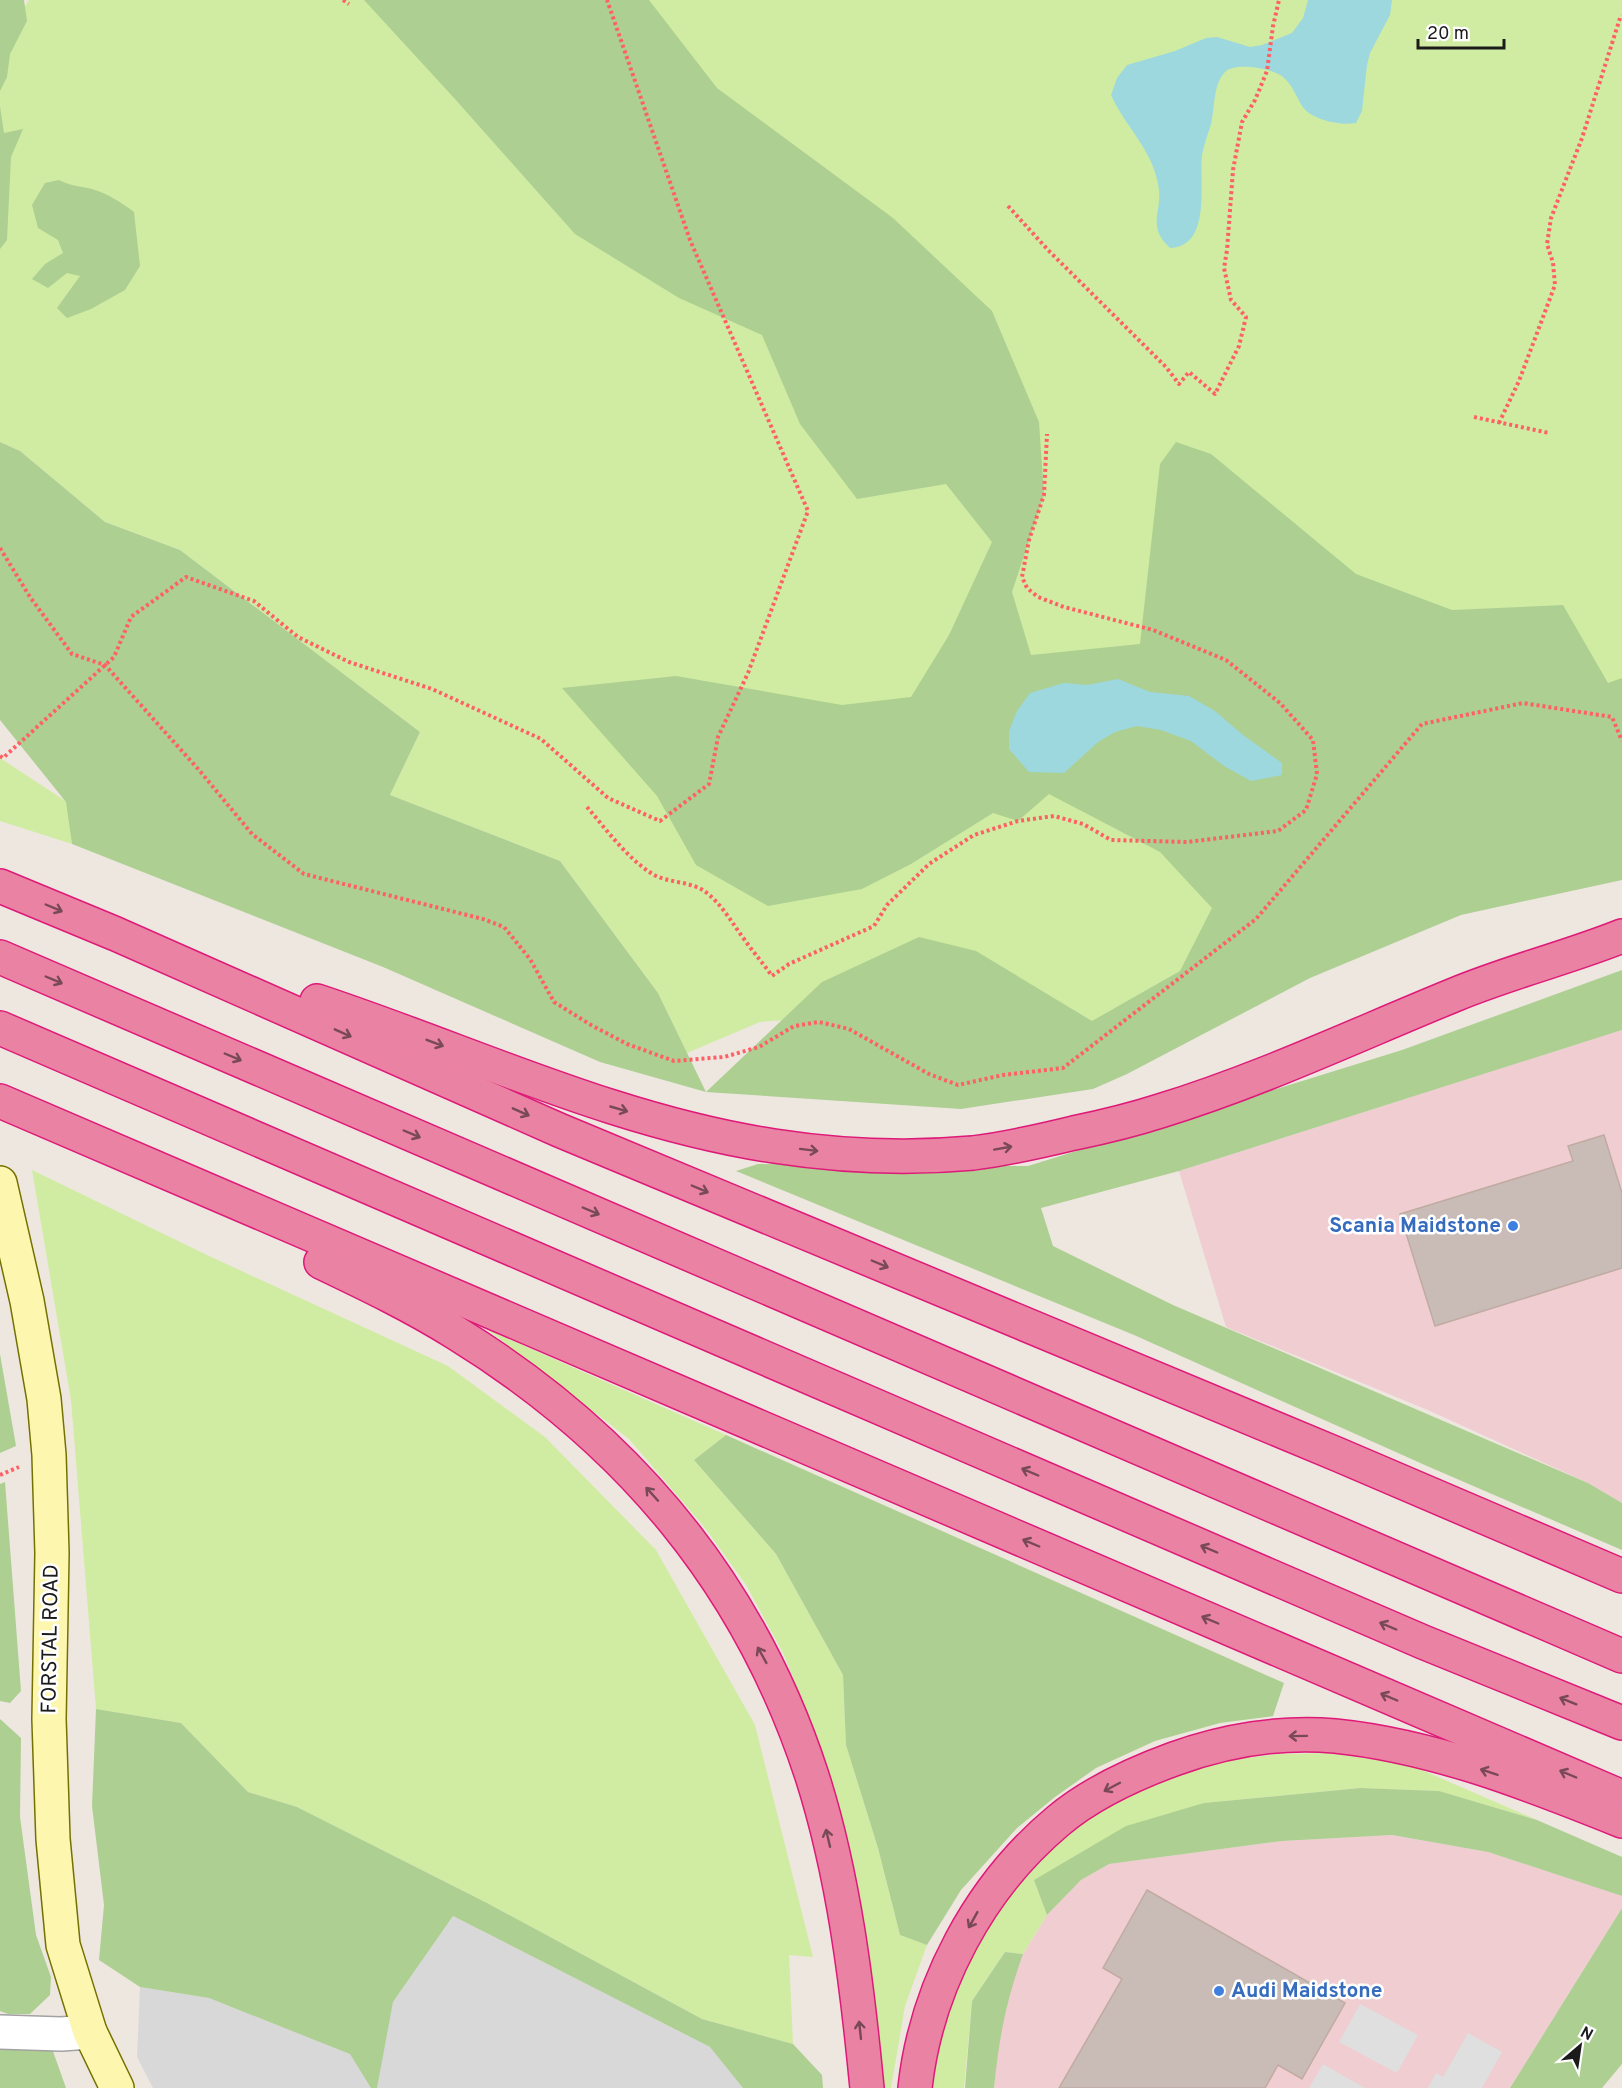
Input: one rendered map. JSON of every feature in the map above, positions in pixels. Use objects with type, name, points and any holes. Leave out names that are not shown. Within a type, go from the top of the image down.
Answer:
[{"type":"highway","points":[[0,886],[116,934],[570,1134],[1328,1450],[1622,1576]]},
{"type":"highway","points":[[116,934],[380,1022],[598,1103],[658,1120],[772,1146],[836,1153],[906,1155],[974,1153],[1051,1138],[1160,1112],[1276,1070],[1468,989],[1620,937]]},
{"type":"highway","points":[[0,957],[1622,1656]]},
{"type":"highway","points":[[0,1028],[1412,1637],[1622,1723]]},
{"type":"highway","points":[[0,1101],[1622,1797]]},
{"type":"highway","points":[[0,1101],[214,1212],[396,1298],[456,1333],[509,1367],[567,1412],[648,1490],[685,1533],[719,1581],[770,1670],[795,1729],[812,1777],[828,1836],[845,1919],[854,1973],[867,2088]]},
{"type":"highway","points":[[915,2088],[924,2033],[934,2003],[945,1975],[984,1901],[1013,1866],[1058,1821],[1090,1798],[1150,1768],[1206,1747],[1235,1741],[1292,1736],[1333,1736],[1381,1743],[1450,1759],[1520,1782],[1622,1821]]},
{"type":"street","name":"FORSTAL ROAD","points":[[0,1183],[27,1301],[44,1399],[49,1455],[52,1553],[49,1719],[53,1839],[63,1945],[90,2032],[117,2088]]},
{"type":"street","points":[[0,2032],[61,2034],[90,2032]]},
{"type":"path","points":[[343,0],[349,4]]},
{"type":"path","points":[[0,756],[3,758],[114,657],[131,617],[186,577],[254,601],[298,637],[349,662],[432,689],[541,739],[608,798],[660,821],[709,784],[718,737],[748,673],[808,511],[690,240],[607,0]]},
{"type":"path","points":[[1008,206],[1048,250],[1167,367],[1179,384],[1190,372],[1215,394],[1239,346],[1246,317],[1231,300],[1224,268],[1233,170],[1242,122],[1255,100],[1267,71],[1279,0]]},
{"type":"path","points":[[1499,423],[1519,381],[1555,285],[1553,263],[1547,244],[1551,218],[1582,138],[1621,15]]},
{"type":"path","points":[[1474,417],[1549,433]]},
{"type":"path","points":[[587,807],[614,838],[652,874],[706,891],[724,910],[772,976],[789,964],[874,926],[887,905],[929,864],[974,835],[1018,821],[1054,816],[1083,824],[1111,840],[1186,842],[1278,831],[1306,810],[1317,774],[1313,740],[1280,703],[1226,660],[1153,630],[1064,607],[1038,597],[1028,588],[1022,577],[1029,540],[1044,495],[1047,434]]},
{"type":"path","points":[[0,548],[30,597],[72,654],[105,665],[199,770],[252,834],[304,874],[483,919],[504,927],[530,959],[554,1002],[627,1044],[674,1061],[724,1057],[759,1047],[794,1026],[819,1022],[849,1029],[929,1074],[958,1085],[1003,1075],[1063,1068],[1256,919],[1422,724],[1523,704],[1612,717],[1622,741]]},
{"type":"shaded area","points":[[1622,1030],[1622,1503],[1588,1483],[1430,1411],[1226,1327],[1179,1171]]},
{"type":"shaded area","points":[[1392,1835],[1488,1852],[1622,1896],[1622,1908],[1510,2088],[994,2088],[998,2043],[1010,1989],[1023,1954],[1047,1915],[1081,1880],[1109,1864],[1282,1841]]},
{"type":"shaded area","points":[[453,1916],[710,2047],[806,2088],[153,2088],[137,2057],[140,1987],[209,1998],[350,2053],[393,2002]]},
{"type":"shaded area","points":[[1360,2004],[1418,2035],[1397,2073],[1339,2042]]},
{"type":"shaded area","points":[[1468,2033],[1502,2052],[1482,2088],[1428,2088],[1436,2073],[1443,2077]]},
{"type":"shaded area","points":[[1323,2064],[1365,2088],[1309,2088]]},
{"type":"green space","points":[[0,0],[24,0],[27,21],[10,54],[7,77],[0,91]]},
{"type":"green space","points":[[29,0],[1622,0],[1622,800],[1070,1059],[823,1017],[760,1022],[687,1053],[658,993],[560,861],[390,795],[420,732],[180,550],[105,522],[20,451],[0,442],[0,45]]},
{"type":"green space","points":[[364,0],[649,0],[717,88],[893,218],[992,311],[1039,422],[1044,495],[1012,592],[1031,655],[1140,644],[1160,464],[1176,442],[1211,454],[1356,574],[1452,610],[1563,605],[1608,683],[1622,678],[1622,880],[1461,915],[1310,978],[1127,1074],[1093,1089],[961,1109],[706,1092],[822,982],[919,937],[976,951],[1092,1021],[1180,971],[1212,908],[1160,852],[1049,794],[1018,821],[993,813],[911,864],[862,889],[768,906],[696,865],[657,796],[562,688],[676,676],[842,705],[911,697],[949,635],[992,542],[946,484],[857,499],[800,424],[762,335],[679,298],[575,234]]},
{"type":"green space","points":[[0,106],[4,133],[23,129],[11,157],[7,240],[0,249]]},
{"type":"green space","points":[[59,180],[103,193],[134,212],[140,266],[125,290],[91,309],[67,318],[57,308],[80,276],[67,273],[48,288],[32,279],[45,264],[63,253],[58,240],[38,228],[32,205],[45,183]]},
{"type":"green space","points":[[0,442],[20,451],[105,522],[180,550],[420,732],[390,795],[560,861],[658,993],[706,1092],[600,1062],[383,967],[72,844],[66,802],[0,720]]},
{"type":"green space","points":[[0,758],[67,802],[72,844],[0,821]]},
{"type":"green space","points":[[1622,970],[1622,1030],[1179,1171],[1041,1208],[1053,1246],[1173,1305],[1588,1483],[1622,1503],[1622,1550],[1134,1335],[736,1171],[758,1164],[1028,1166],[1402,1050]]},
{"type":"green space","points":[[32,1170],[209,1256],[448,1366],[545,1437],[656,1550],[755,1725],[813,1957],[789,1955],[793,2044],[702,2019],[487,1903],[297,1807],[248,1792],[181,1723],[96,1709],[71,1400]]},
{"type":"green space","points":[[488,1330],[726,1435],[694,1460],[776,1554],[843,1675],[846,1745],[878,1848],[900,1935],[927,1945],[905,2006],[891,2088],[881,2088],[869,1950],[843,1828],[813,1726],[783,1653],[746,1585],[705,1528],[629,1439]]},
{"type":"green space","points":[[0,1354],[16,1446],[0,1453]]},
{"type":"green space","points":[[726,1435],[1284,1683],[1273,1716],[1220,1723],[1155,1741],[1096,1768],[1017,1828],[961,1890],[927,1945],[900,1935],[878,1848],[846,1745],[843,1675],[776,1554],[694,1460]]},
{"type":"green space","points":[[5,1482],[21,1691],[10,1703],[0,1701],[0,1484]]},
{"type":"green space","points":[[96,1709],[181,1723],[248,1792],[297,1807],[487,1903],[702,2019],[793,2044],[822,2075],[823,2088],[743,2088],[710,2047],[453,1916],[393,2002],[377,2088],[371,2088],[350,2054],[209,1998],[140,1987],[99,1960],[104,1905],[92,1806]]},
{"type":"green space","points":[[0,1719],[21,1738],[20,1817],[36,1935],[51,1977],[50,1995],[30,2014],[8,2014],[0,2011]]},
{"type":"green space","points":[[1328,1753],[1408,1764],[1537,1820],[1439,1791],[1360,1788],[1204,1803],[1035,1880],[1047,1915],[1023,1954],[1005,1952],[972,2001],[964,2088],[930,2088],[935,2047],[950,1994],[998,1907],[1027,1871],[1065,1836],[1104,1807],[1148,1783],[1222,1761],[1278,1754]]},
{"type":"green space","points":[[1360,1788],[1439,1791],[1537,1820],[1622,1857],[1622,1896],[1488,1852],[1392,1835],[1282,1841],[1109,1864],[1081,1880],[1047,1915],[1034,1880],[1126,1826],[1204,1803]]},
{"type":"green space","points":[[1622,1908],[1622,2064],[1602,2088],[1510,2088]]},
{"type":"green space","points":[[1005,1952],[1023,1954],[1004,2020],[994,2088],[965,2088],[972,2001]]},
{"type":"green space","points":[[49,2040],[66,2088],[0,2088],[0,2042]]},
{"type":"water","points":[[1308,0],[1392,0],[1390,15],[1370,53],[1362,111],[1356,123],[1335,123],[1312,115],[1302,106],[1294,90],[1277,73],[1245,67],[1237,67],[1225,72],[1216,90],[1211,124],[1202,155],[1202,196],[1198,225],[1192,237],[1183,245],[1170,248],[1158,232],[1159,194],[1155,171],[1144,148],[1111,95],[1117,78],[1127,65],[1175,51],[1206,38],[1217,37],[1250,47],[1262,45],[1292,33],[1303,18]]},
{"type":"water","points":[[1118,679],[1150,692],[1189,696],[1215,711],[1282,763],[1282,775],[1251,781],[1224,766],[1191,741],[1161,730],[1137,726],[1115,732],[1098,742],[1064,773],[1029,772],[1009,749],[1009,731],[1017,711],[1030,693],[1064,683],[1087,685]]},
{"type":"building","name":"Scania Maidstone","points":[[1604,1135],[1622,1193],[1622,1268],[1435,1326],[1400,1214],[1573,1161],[1568,1146]]},
{"type":"building","name":"Audi Maidstone","points":[[1147,1890],[1345,2003],[1302,2079],[1278,2065],[1265,2088],[1059,2088],[1122,1979],[1103,1968]]},
{"type":"place","name":"Scania Maidstone","points":[[1513,1226]]},
{"type":"place","name":"Audi Maidstone","points":[[1219,1991]]}]
